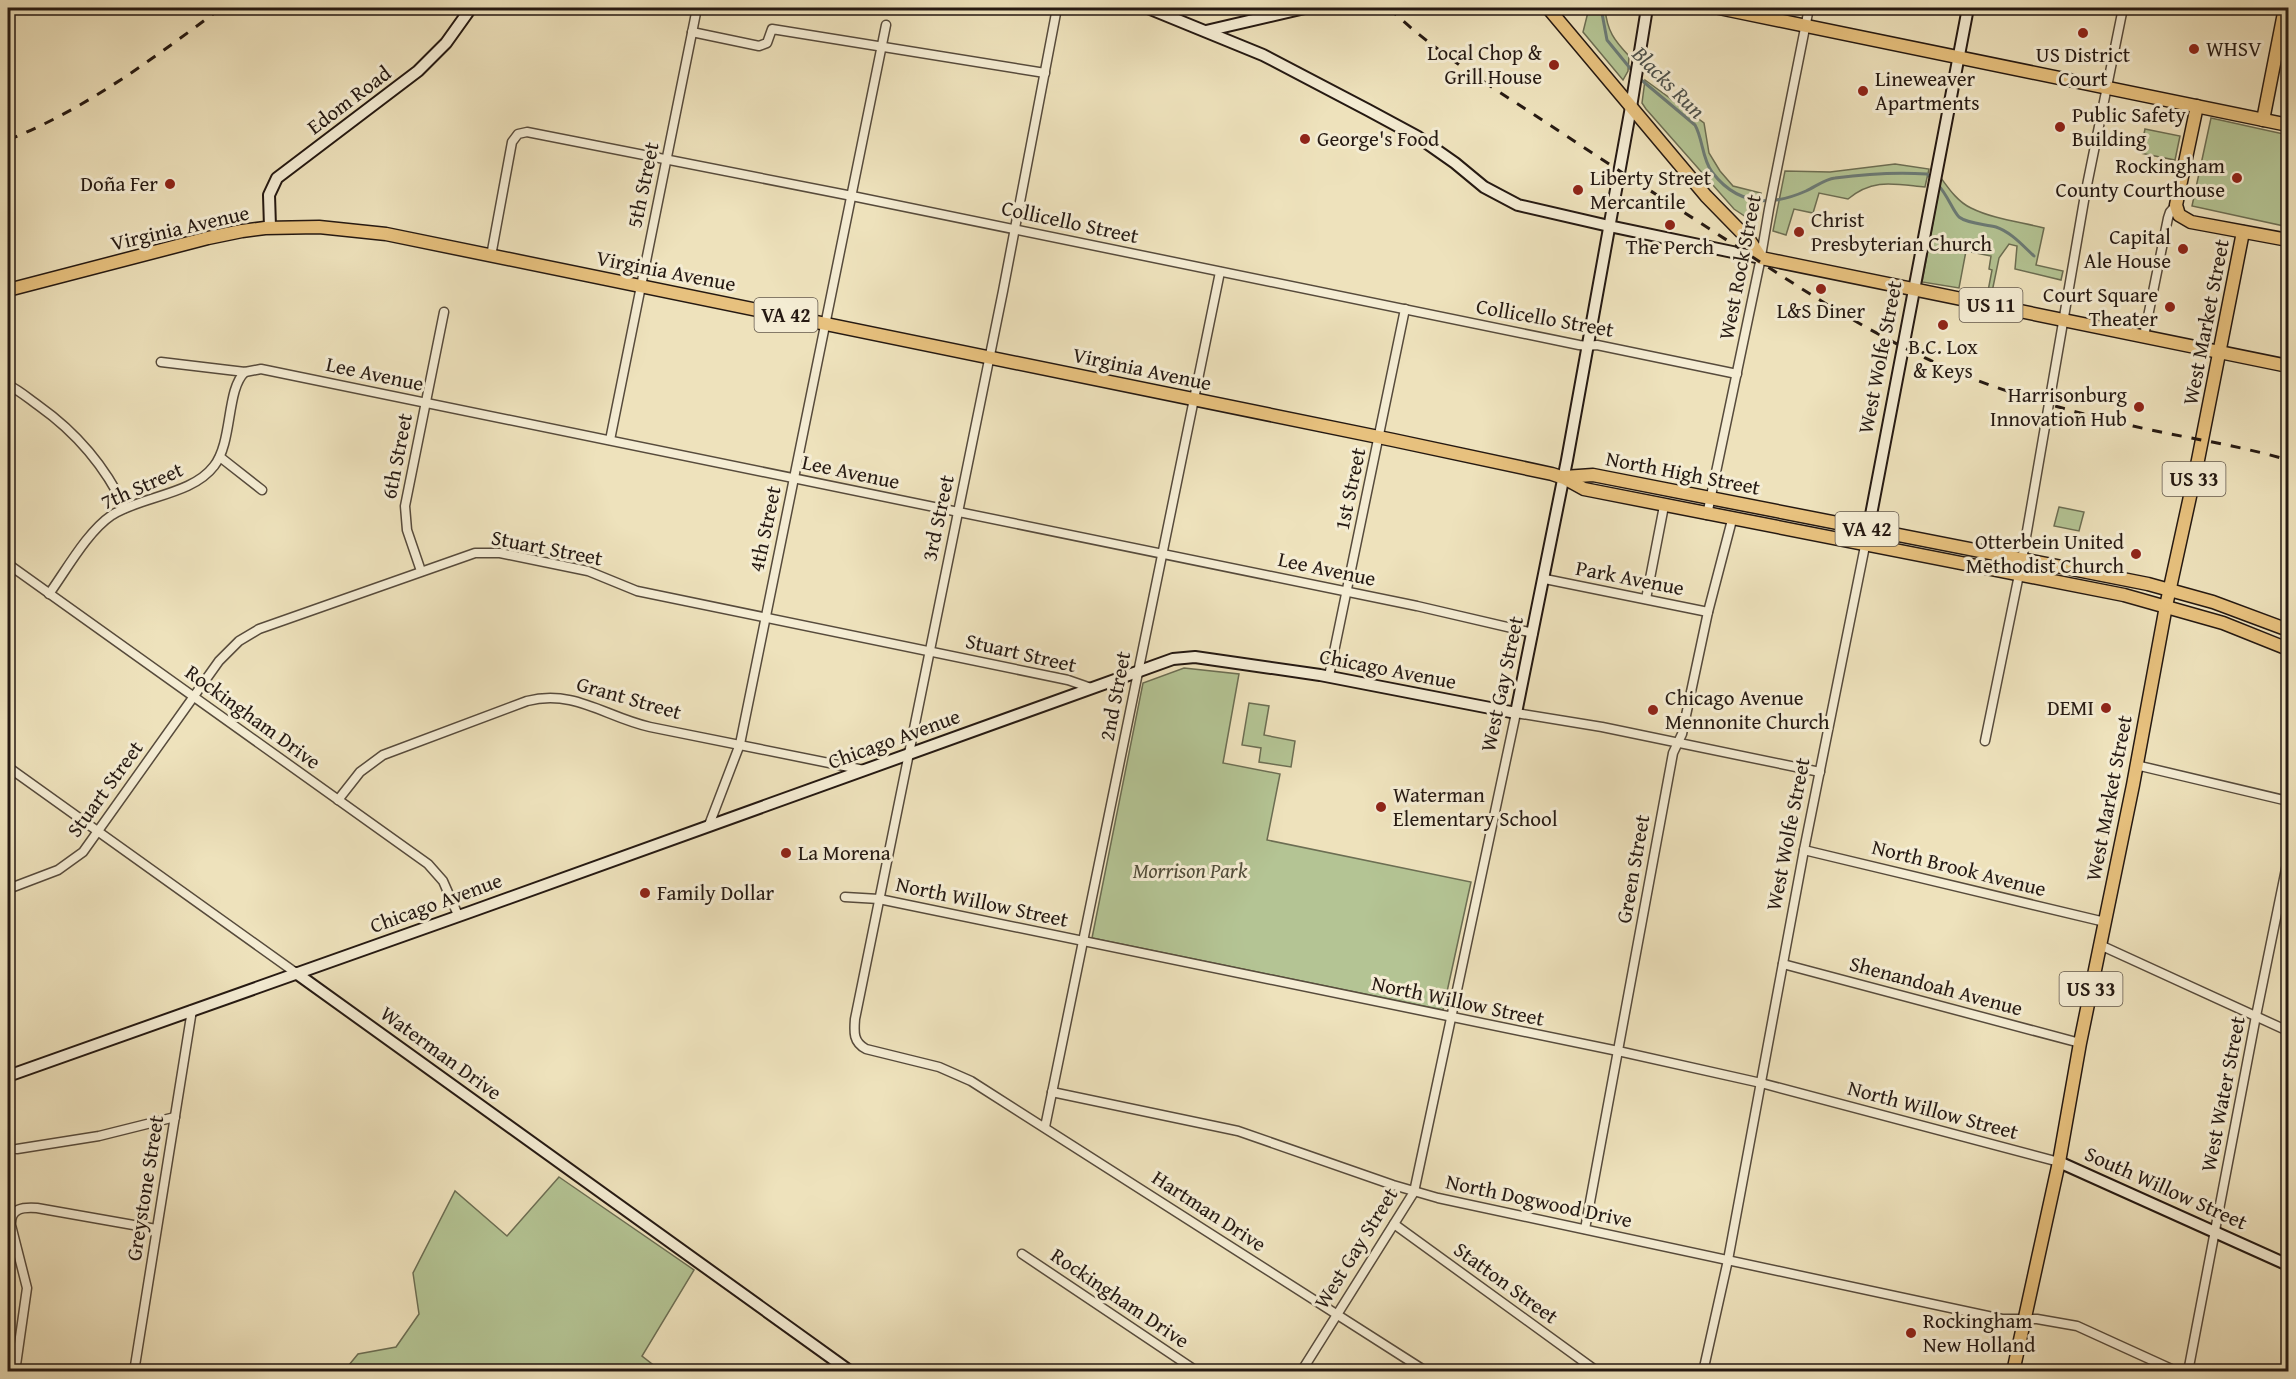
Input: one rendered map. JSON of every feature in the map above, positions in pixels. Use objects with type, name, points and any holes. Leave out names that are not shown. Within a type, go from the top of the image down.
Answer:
[{"type":"main road","points":[[1548,8],[1706,196],[1750,241],[1761,258]]},
{"type":"main road","points":[[1719,8],[2289,125]]},
{"type":"main road","points":[[2264,120],[2285,8]]},
{"type":"main road","points":[[2197,106],[2176,205],[2180,215],[2187,220],[2289,240]]},
{"type":"main road","name":"Virginia Avenue","points":[[8,290],[208,238],[270,227],[319,227],[360,231],[989,357],[1563,477]]},
{"type":"main road","name":"West Market Street","points":[[2013,1371],[2060,1162],[2080,1043],[2243,232]]},
{"type":"main road","name":"US 11","points":[[1761,258],[2289,366]]},
{"type":"main road","name":"North High Street","points":[[1563,477],[1593,475],[2170,589],[2289,630]]},
{"type":"main road","name":"North High Street","points":[[1563,477],[1584,489],[1732,520],[2124,595],[2166,606]]},
{"type":"main road","name":"VA 42","points":[[2166,606],[2223,623],[2289,649]]},
{"type":"street","name":"Edom Road","points":[[270,227],[269,195],[277,178],[418,71],[446,43],[471,8]]},
{"type":"street","name":"5th Street","points":[[610,440],[697,8]]},
{"type":"street","name":"3rd Street","points":[[971,1081],[939,1067],[866,1049],[857,1042],[855,1019],[1058,8]]},
{"type":"street","points":[[1148,8],[1176,12],[1205,31],[1263,55],[1403,128],[1455,163],[1484,188],[1506,200],[1530,208],[1609,226],[1761,258]]},
{"type":"street","points":[[1205,31],[1305,8]]},
{"type":"street","name":"West Gay Street","points":[[1300,1371],[1414,1192],[1545,579],[1647,8]]},
{"type":"street","name":"West Rock Street","points":[[1707,515],[1761,258],[1809,8]]},
{"type":"street","name":"West Wolfe Street","points":[[1703,1371],[1728,1260],[1804,850],[1968,8]]},
{"type":"street","points":[[1985,741],[2019,576],[2064,320],[2123,8]]},
{"type":"street","name":"4th Street","points":[[710,825],[740,744],[886,25]]},
{"type":"street","points":[[692,32],[759,46],[768,41],[772,29],[1045,73]]},
{"type":"street","name":"Collicello Street","points":[[491,256],[512,142],[518,134],[527,132],[667,158],[1220,272],[1737,374]]},
{"type":"street","points":[[2144,336],[2170,212],[2176,205]]},
{"type":"street","name":"2nd Street","points":[[1045,1127],[1220,272]]},
{"type":"street","name":"1st Street","points":[[1329,676],[1406,309]]},
{"type":"street","name":"6th Street","points":[[421,571],[407,530],[405,506],[444,312]]},
{"type":"street","name":"Lee Avenue","points":[[160,362],[245,372],[261,369],[1163,553],[1417,606],[1533,633]]},
{"type":"street","name":"7th Street","points":[[49,594],[97,528],[111,516],[197,481],[211,470],[220,457],[237,384],[245,372]]},
{"type":"street","points":[[8,385],[60,421],[77,438],[104,471],[126,508]]},
{"type":"street","points":[[220,457],[262,490]]},
{"type":"street","points":[[1646,599],[1664,506]]},
{"type":"street","name":"Green Street","points":[[1585,1229],[1673,753],[1682,734],[1708,612],[1732,520]]},
{"type":"street","name":"Stuart Street","points":[[8,889],[52,873],[74,860],[98,832],[225,654],[246,635],[466,554],[500,553],[595,572],[640,592],[1068,680],[1091,688]]},
{"type":"street","name":"Rockingham Drive","points":[[8,564],[434,869],[446,887],[458,915]]},
{"type":"street","name":"Park Avenue","points":[[1545,579],[1708,612]]},
{"type":"street","name":"Chicago Avenue","points":[[8,1076],[1168,660],[1190,657],[1329,676],[1516,713],[1602,727],[1820,772]]},
{"type":"street","name":"Grant Street","points":[[338,800],[364,768],[390,751],[518,704],[544,698],[575,700],[642,725],[864,770]]},
{"type":"street","points":[[2136,765],[2289,801]]},
{"type":"street","name":"Waterman Drive","points":[[8,767],[852,1371]]},
{"type":"street","name":"North Brook Avenue","points":[[1804,850],[2105,922]]},
{"type":"street","name":"West Water Street","points":[[2188,1371],[2256,1016],[2289,859]]},
{"type":"street","name":"North Willow Street","points":[[845,897],[879,899],[1618,1051],[1761,1083],[2060,1162]]},
{"type":"street","points":[[2100,945],[2289,1030]]},
{"type":"street","name":"Shenandoah Avenue","points":[[1783,964],[2080,1043]]},
{"type":"street","name":"Greystone Street","points":[[134,1371],[192,1010]]},
{"type":"street","name":"Hartman Drive","points":[[971,1081],[1427,1371]]},
{"type":"street","name":"North Dogwood Drive","points":[[1052,1092],[1238,1131],[1414,1192],[2002,1318],[2025,1318],[2077,1326],[2178,1371]]},
{"type":"street","points":[[17,1149],[99,1136],[175,1117]]},
{"type":"street","name":"South Willow Street","points":[[2060,1162],[2289,1265]]},
{"type":"street","points":[[15,1371],[27,1294],[26,1279],[11,1222],[13,1214],[17,1210],[37,1208],[156,1229]]},
{"type":"street","name":"Statton Street","points":[[1394,1224],[1598,1371]]},
{"type":"street","name":"Rockingham Drive","points":[[1022,1254],[1198,1371]]},
{"type":"green space","points":[[1589,8],[1605,8],[1607,23],[1612,35],[1629,56],[1628,71],[1623,80],[1583,32]]},
{"type":"green space","points":[[1645,80],[1704,123],[1709,153],[1733,186],[1761,193],[1755,223],[1734,209],[1646,109],[1642,103]]},
{"type":"green space","points":[[2211,118],[2288,135],[2288,203],[2284,226],[2192,206]]},
{"type":"green space","points":[[2145,129],[2180,136],[2175,160],[2140,153]]},
{"type":"green space","points":[[1895,164],[1929,169],[1925,187],[1875,185],[1857,192],[1848,199],[1819,193],[1813,213],[1794,209],[1786,235],[1773,231],[1785,171],[1830,172]]},
{"type":"green space","points":[[1941,178],[1958,199],[1971,208],[1998,218],[2044,228],[2036,265],[2063,271],[2061,280],[2015,269],[2017,246],[2009,244],[1999,258],[1992,292],[1988,291],[1992,270],[1989,269],[1991,256],[1966,251],[1959,288],[1922,282]]},
{"type":"green space","points":[[2059,507],[2084,512],[2079,531],[2054,526]]},
{"type":"green space","name":"Morrison Park","points":[[1184,668],[1239,674],[1223,763],[1280,774],[1267,840],[1471,882],[1443,1010],[1092,938],[1143,683]]},
{"type":"green space","points":[[1249,703],[1269,706],[1264,735],[1295,741],[1291,767],[1259,762],[1261,748],[1242,745]]},
{"type":"green space","points":[[559,1177],[694,1270],[642,1356],[661,1371],[344,1371],[358,1354],[396,1347],[419,1314],[413,1273],[455,1191],[507,1236]]},
{"type":"waterway","name":"Blacks Run","points":[[1601,8],[1607,40],[1634,73]]},
{"type":"waterway","name":"Blacks Run","points":[[1639,78],[1695,125],[1706,161],[1712,172],[1722,183],[1743,197],[1767,201],[1780,199],[1806,191],[1824,181],[1858,175],[1916,173],[1927,174],[1931,178]]},
{"type":"waterway","name":"Blacks Run","points":[[1938,185],[1959,217],[2007,232],[2034,256]]},
{"type":"railway","points":[[8,140],[92,98],[145,64],[221,8]]},
{"type":"railway","points":[[1389,8],[1457,63],[1601,159],[1803,289],[1916,354],[1976,380],[2054,406],[2288,460]]},
{"type":"place","name":"US District Court","points":[[2083,33]]},
{"type":"place","name":"WHSV","points":[[2194,49]]},
{"type":"place","name":"Local Chop & Grill House","points":[[1554,65]]},
{"type":"place","name":"Lineweaver Apartments","points":[[1863,91]]},
{"type":"place","name":"Public Safety Building","points":[[2060,127]]},
{"type":"place","name":"George's Food","points":[[1305,139]]},
{"type":"place","name":"Rockingham County Courthouse","points":[[2237,178]]},
{"type":"place","name":"Doña Fer","points":[[170,184]]},
{"type":"place","name":"Liberty Street Mercantile","points":[[1578,190]]},
{"type":"place","name":"The Perch","points":[[1670,225]]},
{"type":"place","name":"Christ Presbyterian Church","points":[[1799,232]]},
{"type":"place","name":"Capital Ale House","points":[[2183,249]]},
{"type":"place","name":"L&S Diner","points":[[1821,289]]},
{"type":"place","name":"Court Square Theater","points":[[2170,307]]},
{"type":"place","name":"B.C. Lox & Keys","points":[[1943,325]]},
{"type":"place","name":"Harrisonburg Innovation Hub","points":[[2139,407]]},
{"type":"place","name":"Otterbein United Methodist Church","points":[[2136,554]]},
{"type":"place","name":"DEMI","points":[[2106,708]]},
{"type":"place","name":"Chicago Avenue Mennonite Church","points":[[1653,710]]},
{"type":"place","name":"Waterman Elementary School","points":[[1381,807]]},
{"type":"place","name":"La Morena","points":[[786,853]]},
{"type":"place","name":"Family Dollar","points":[[645,893]]},
{"type":"place","name":"Rockingham New Holland","points":[[1911,1333]]}]
